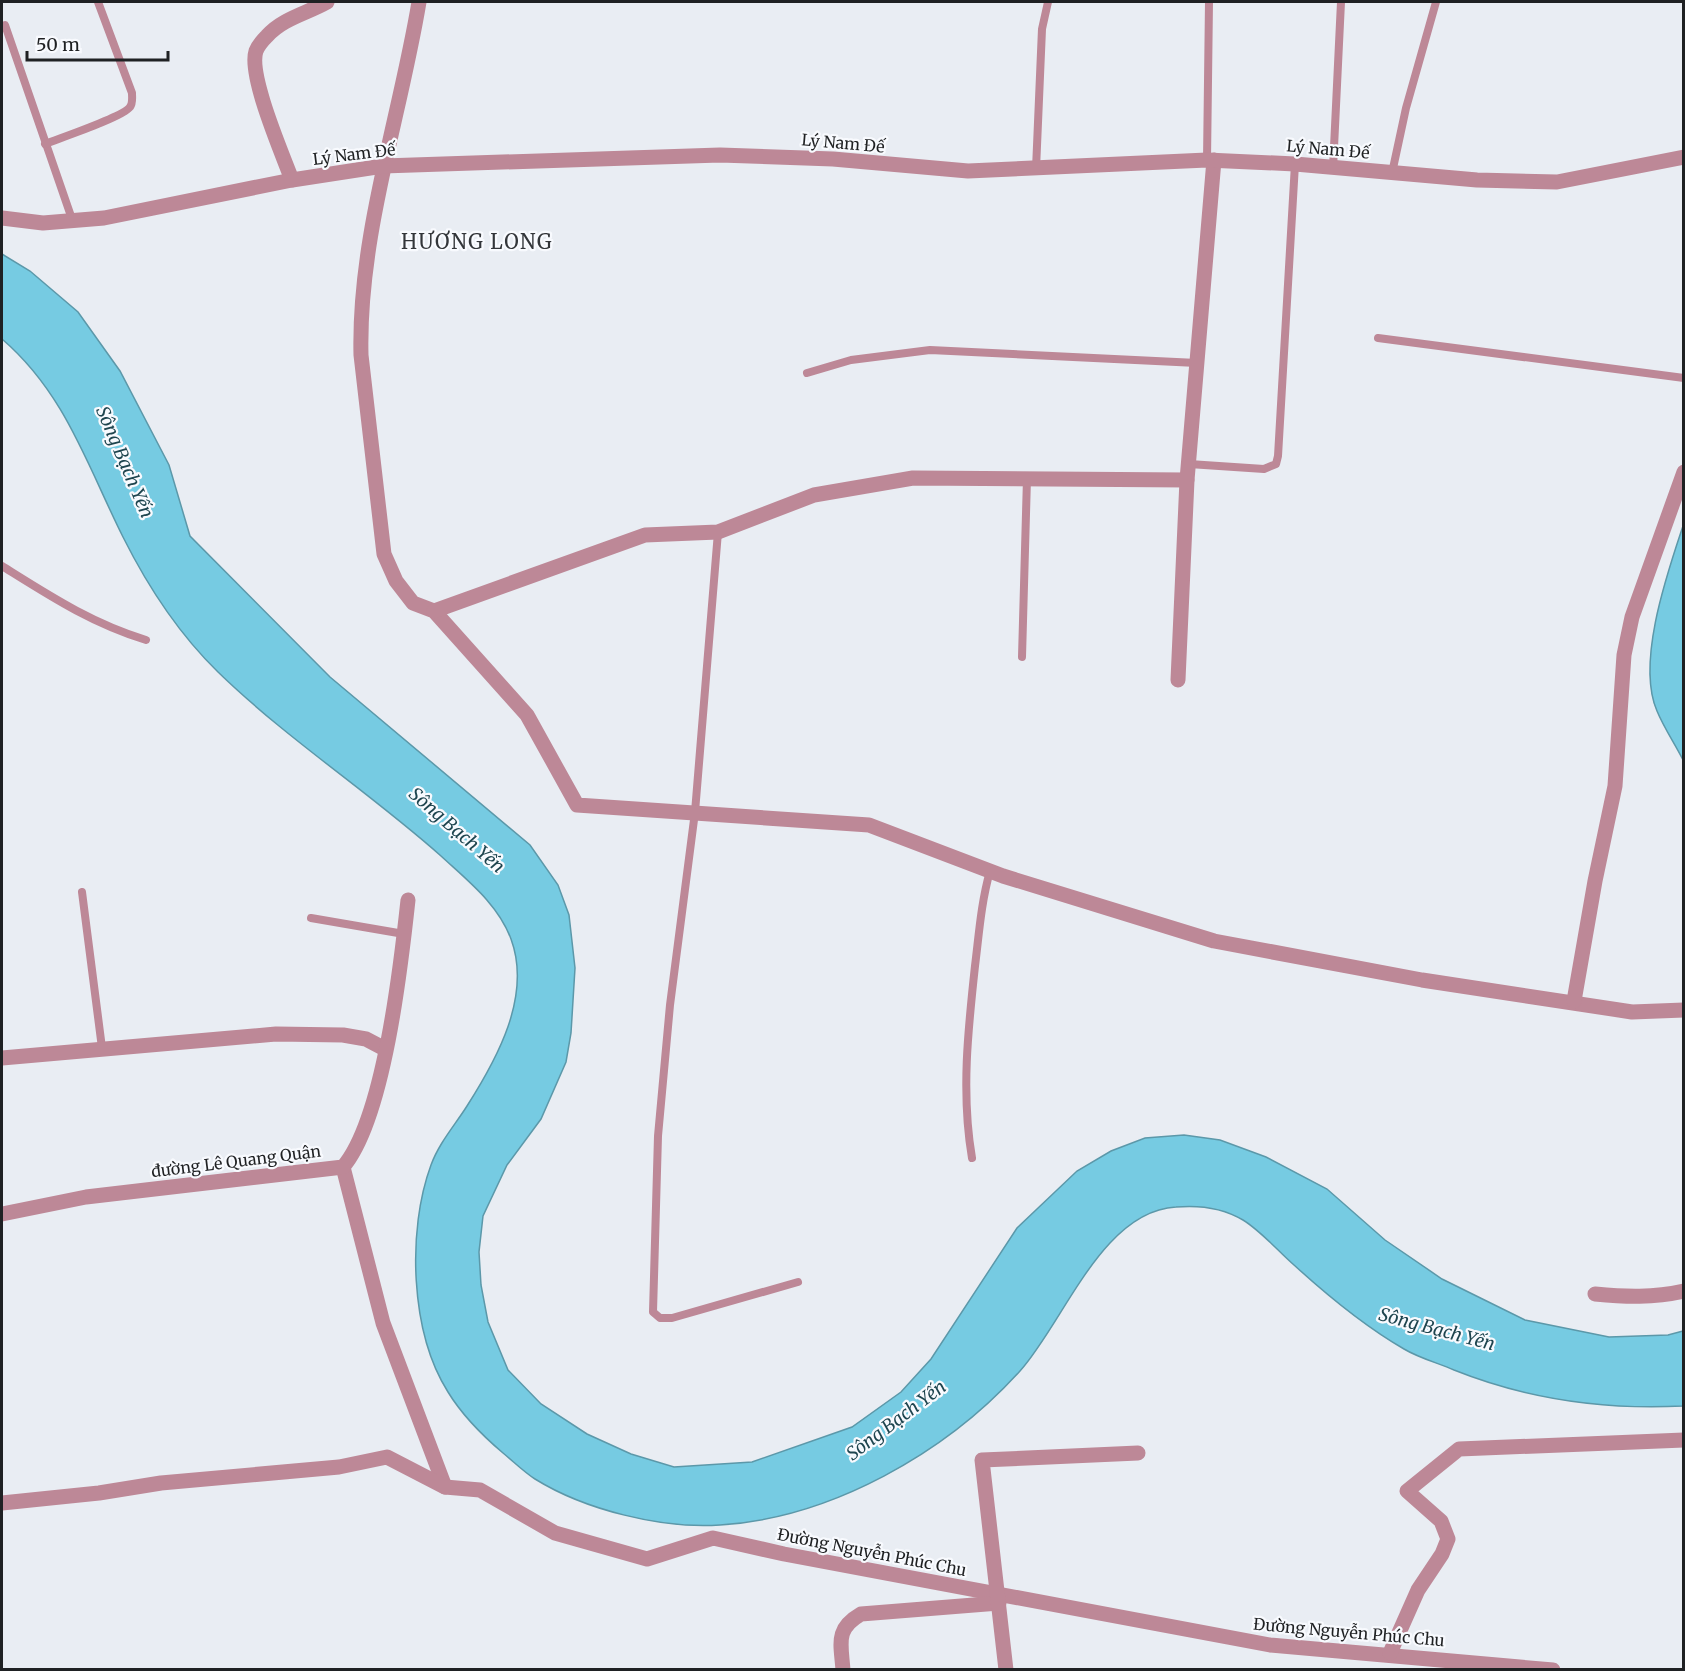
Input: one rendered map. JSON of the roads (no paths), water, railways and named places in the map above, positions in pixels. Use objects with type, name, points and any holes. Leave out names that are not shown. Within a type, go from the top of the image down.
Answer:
[{"type":"street","points":[[292,180],[260,92],[255,66],[256,51],[268,34],[284,23],[327,2]]},
{"type":"street","points":[[419,2],[383,166],[369,256],[361,345],[375,483],[388,566],[413,603],[434,611],[527,715],[577,805],[869,825],[990,871],[1214,941],[1422,981],[1574,1001],[1632,1012],[1683,1010]]},
{"type":"street","name":"Lý Nam Đế","points":[[2,218],[43,223],[104,219],[292,180],[383,166],[720,155],[833,159],[968,171],[1210,160],[1295,164],[1477,180],[1557,182],[1683,157]]},
{"type":"street","points":[[1178,680],[1188,472],[1210,160]]},
{"type":"street","points":[[434,611],[645,535],[718,532],[814,495],[913,478],[1027,478],[1188,472]]},
{"type":"street","points":[[1574,1001],[1595,881],[1616,786],[1624,655],[1632,617],[1683,472]]},
{"type":"street","name":"đường Lê Quang Quận","points":[[2,1214],[86,1197],[343,1167],[355,1152],[367,1122],[386,1049],[408,900]]},
{"type":"street","points":[[2,1058],[276,1034],[343,1035],[366,1039],[386,1049]]},
{"type":"street","points":[[343,1167],[383,1323],[445,1487]]},
{"type":"street","points":[[1595,1294],[1629,1298],[1662,1296],[1683,1291]]},
{"type":"street","points":[[1390,1653],[1414,1598],[1442,1554],[1448,1539],[1441,1521],[1407,1491],[1459,1449],[1683,1440]]},
{"type":"street","points":[[1006,1670],[982,1460],[1138,1453]]},
{"type":"street","name":"Đường Nguyễn Phúc Chu","points":[[2,1503],[206,1479],[339,1467],[387,1457],[445,1487],[480,1490],[555,1533],[647,1560],[713,1538],[998,1599],[1269,1645],[1390,1653],[1553,1670]]},
{"type":"street","points":[[843,1670],[842,1632],[847,1622],[861,1614],[998,1599]]},
{"type":"lane","points":[[45,144],[115,116],[129,109],[132,103],[132,93],[98,2]]},
{"type":"lane","points":[[1036,169],[1042,29],[1048,2]]},
{"type":"lane","points":[[1209,2],[1210,160]]},
{"type":"lane","points":[[1333,168],[1341,2]]},
{"type":"lane","points":[[1392,173],[1406,108],[1436,2]]},
{"type":"lane","points":[[4,25],[73,222]]},
{"type":"lane","points":[[1188,472],[1264,469],[1276,464],[1295,164]]},
{"type":"lane","points":[[1378,338],[1683,378]]},
{"type":"lane","points":[[807,373],[851,360],[930,350],[1197,363]]},
{"type":"lane","points":[[1022,657],[1027,478]]},
{"type":"lane","points":[[718,532],[694,812],[670,1005],[658,1136],[653,1312],[660,1318],[672,1318],[798,1282]]},
{"type":"lane","points":[[2,566],[74,612],[146,640]]},
{"type":"lane","points":[[972,1158],[966,1095],[967,1052],[980,917],[990,871]]},
{"type":"lane","points":[[82,892],[102,1048]]},
{"type":"lane","points":[[310,918],[404,934]]},
{"type":"water","name":"Sông Bạch Yến","points":[[2,254],[30,271],[78,312],[120,371],[169,465],[190,536],[330,677],[530,845],[558,885],[569,915],[575,968],[571,1033],[566,1062],[541,1119],[507,1165],[483,1216],[479,1252],[481,1285],[488,1322],[508,1370],[541,1404],[587,1434],[631,1454],[674,1467],[752,1462],[852,1427],[901,1392],[931,1359],[1017,1228],[1077,1171],[1111,1151],[1145,1138],[1184,1135],[1220,1140],[1266,1157],[1327,1189],[1385,1240],[1442,1279],[1525,1320],[1609,1337],[1668,1335],[1683,1331],[1683,1406],[1624,1406],[1539,1396],[1482,1380],[1422,1358],[1389,1340],[1347,1310],[1243,1220],[1211,1208],[1176,1207],[1150,1213],[1127,1227],[1106,1248],[1087,1272],[1020,1371],[958,1429],[922,1454],[884,1476],[844,1495],[803,1510],[762,1520],[720,1525],[674,1524],[600,1508],[555,1490],[531,1476],[480,1432],[448,1392],[435,1368],[426,1340],[416,1280],[418,1219],[431,1165],[489,1068],[508,1026],[517,983],[516,961],[511,939],[498,915],[472,884],[414,832],[244,697],[190,642],[177,625],[153,591],[132,555],[86,457],[58,406],[24,360],[2,339]]},
{"type":"water","points":[[1683,526],[1684,760],[1657,711],[1651,691],[1650,669],[1656,618]]},
{"type":"district","name":"HƯƠNG LONG","points":[[477,241]]}]
